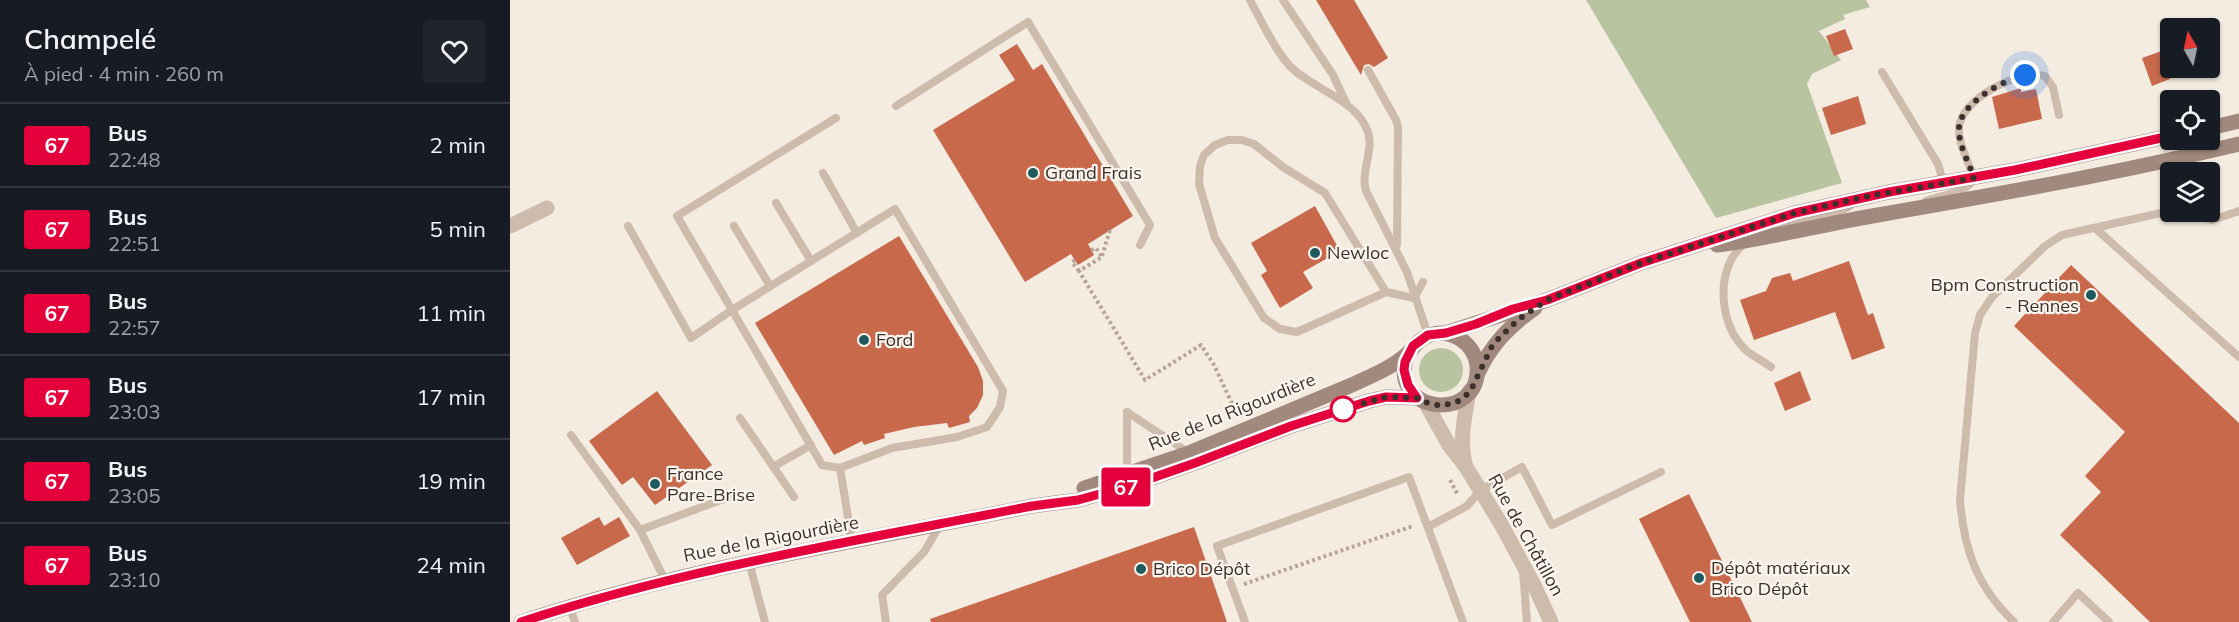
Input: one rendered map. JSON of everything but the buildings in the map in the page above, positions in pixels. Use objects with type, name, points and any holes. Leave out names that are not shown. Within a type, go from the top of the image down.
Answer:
[{"type":"street","points":[[2220,126],[2239,121]]},
{"type":"street","points":[[1547,300],[1503,332],[1485,357],[1470,392],[1457,402],[1449,405],[1432,405],[1421,400],[1412,392],[1405,378],[1405,362],[1407,355],[1420,340],[1428,335],[1446,333],[1547,300],[1641,263],[1795,213],[1869,196],[1944,188],[1974,178],[2160,138]]},
{"type":"street","points":[[1688,249],[1746,241],[1905,210],[2087,179],[2239,144]]},
{"type":"street","points":[[510,226],[547,208]]},
{"type":"street","points":[[1446,333],[1463,341],[1470,348],[1475,357],[1476,376]]},
{"type":"street","name":"Rue de la Rigourdière","points":[[1032,506],[1189,453],[1376,374],[1407,355]]},
{"type":"street","name":"Rue de Châtillon","points":[[1466,467],[1461,442],[1470,392]]},
{"type":"street","name":"Rue de la Rigourdière","points":[[521,622],[569,606],[665,580],[1032,506],[1078,500],[1129,486],[1291,426],[1369,401],[1386,397],[1421,400]]},
{"type":"street","name":"Rue de Châtillon","points":[[1421,400],[1481,490],[1522,561],[1551,622]]},
{"type":"lane","points":[[1250,0],[1287,62],[1304,79],[1322,88],[1347,106],[1360,118],[1368,131],[1370,153],[1365,186],[1370,201],[1407,272],[1428,335]]},
{"type":"lane","points":[[1283,0],[1333,75],[1347,106]]},
{"type":"lane","points":[[896,106],[1029,22],[1150,225],[1140,245]]},
{"type":"lane","points":[[1368,70],[1398,127],[1397,249]]},
{"type":"lane","points":[[1882,72],[1938,164],[1944,188],[1905,210]]},
{"type":"lane","points":[[1974,178],[1959,129],[1961,118],[1989,90],[2009,79],[2036,73],[2045,76],[2053,87],[2059,115]]},
{"type":"lane","points":[[628,226],[691,338],[732,310],[770,286],[896,209],[1003,391],[1000,407],[987,428],[957,437],[892,448],[840,468],[822,465],[811,445],[732,310],[677,216],[836,118]]},
{"type":"lane","points":[[1386,292],[1325,193],[1283,167],[1254,144],[1242,140],[1228,140],[1215,145],[1204,155],[1200,166],[1199,184],[1215,238],[1264,318],[1280,330],[1297,332],[1386,292],[1414,298]]},
{"type":"lane","points":[[823,173],[857,232]]},
{"type":"lane","points":[[1771,367],[1746,350],[1731,328],[1723,301],[1724,278],[1731,258],[1746,241],[1763,231],[1839,212],[1869,196]]},
{"type":"lane","points":[[776,203],[812,261]]},
{"type":"lane","points":[[2220,217],[2239,211]]},
{"type":"lane","points":[[2014,622],[2004,613],[1979,579],[1967,550],[1962,523],[1960,500],[1975,333],[1980,315],[1992,297],[2045,246],[2062,236],[2160,213]]},
{"type":"lane","points":[[734,226],[770,286]]},
{"type":"lane","points":[[2095,228],[2239,357]]},
{"type":"lane","points":[[1414,298],[1423,282]]},
{"type":"lane","points":[[1126,475],[1127,412],[1189,453]]},
{"type":"lane","points":[[740,418],[794,497]]},
{"type":"lane","points":[[571,435],[640,530],[665,580]]},
{"type":"lane","points":[[773,467],[811,445]]},
{"type":"lane","points":[[1426,523],[1467,506],[1481,490],[1522,467],[1552,525],[1661,472]]},
{"type":"lane","points":[[840,468],[852,542]]},
{"type":"lane","points":[[1245,622],[1217,546],[1408,477],[1463,622]]},
{"type":"lane","points":[[640,530],[729,497]]},
{"type":"lane","points":[[886,622],[882,595],[924,552],[940,525]]},
{"type":"lane","points":[[1522,561],[1527,622]]},
{"type":"lane","points":[[749,562],[765,622]]},
{"type":"lane","points":[[2052,622],[2078,594],[2109,622]]},
{"type":"lane","points":[[569,606],[575,622]]},
{"type":"path","points":[[1079,271],[1102,257],[1110,230]]},
{"type":"path","points":[[1091,250],[1096,248],[1102,257]]},
{"type":"path","points":[[1075,260],[1072,262],[1145,380],[1201,345],[1214,364],[1245,430]]},
{"type":"path","points":[[1449,500],[1458,494]]},
{"type":"path","points":[[1233,588],[1426,523]]},
{"type":"green space","points":[[1586,0],[1866,0],[1870,7],[1843,15],[1845,19],[1819,31],[1841,60],[1812,74],[1807,84],[1842,183],[1716,218]]},
{"type":"green space","points":[[1441,348],[1456,355],[1463,370],[1456,385],[1441,392],[1426,385],[1419,370],[1426,355]]},
{"type":"bus line","name":"67","points":[[521,622],[569,606],[672,579],[1032,506],[1078,500],[1129,486],[1291,426],[1369,401],[1386,397],[1417,398],[1405,378],[1405,362],[1413,346],[1428,335],[1446,333],[1513,309],[1547,300],[1641,263],[1795,213],[1869,196],[2085,156],[2160,138]]},
{"type":"place","name":"Grand Frais","points":[[1033,173]]},
{"type":"place","name":"Newloc","points":[[1315,253]]},
{"type":"place","name":"Bpm Construction - Rennes","points":[[2091,295]]},
{"type":"place","name":"Ford","points":[[864,340]]},
{"type":"place","name":"France Pare-Brise","points":[[655,484]]},
{"type":"place","name":"Brico Dépôt","points":[[1141,569]]},
{"type":"place","name":"Dépôt matériaux Brico Dépôt","points":[[1699,578]]},
{"type":"route","points":[[1343,409],[1386,397],[1417,398],[1432,405],[1441,406],[1457,402],[1470,392],[1493,344],[1519,319],[1547,300],[1641,263],[1795,213],[1869,196],[1974,178],[1959,129],[1961,118],[1989,90],[2009,79],[2025,75]]}]
